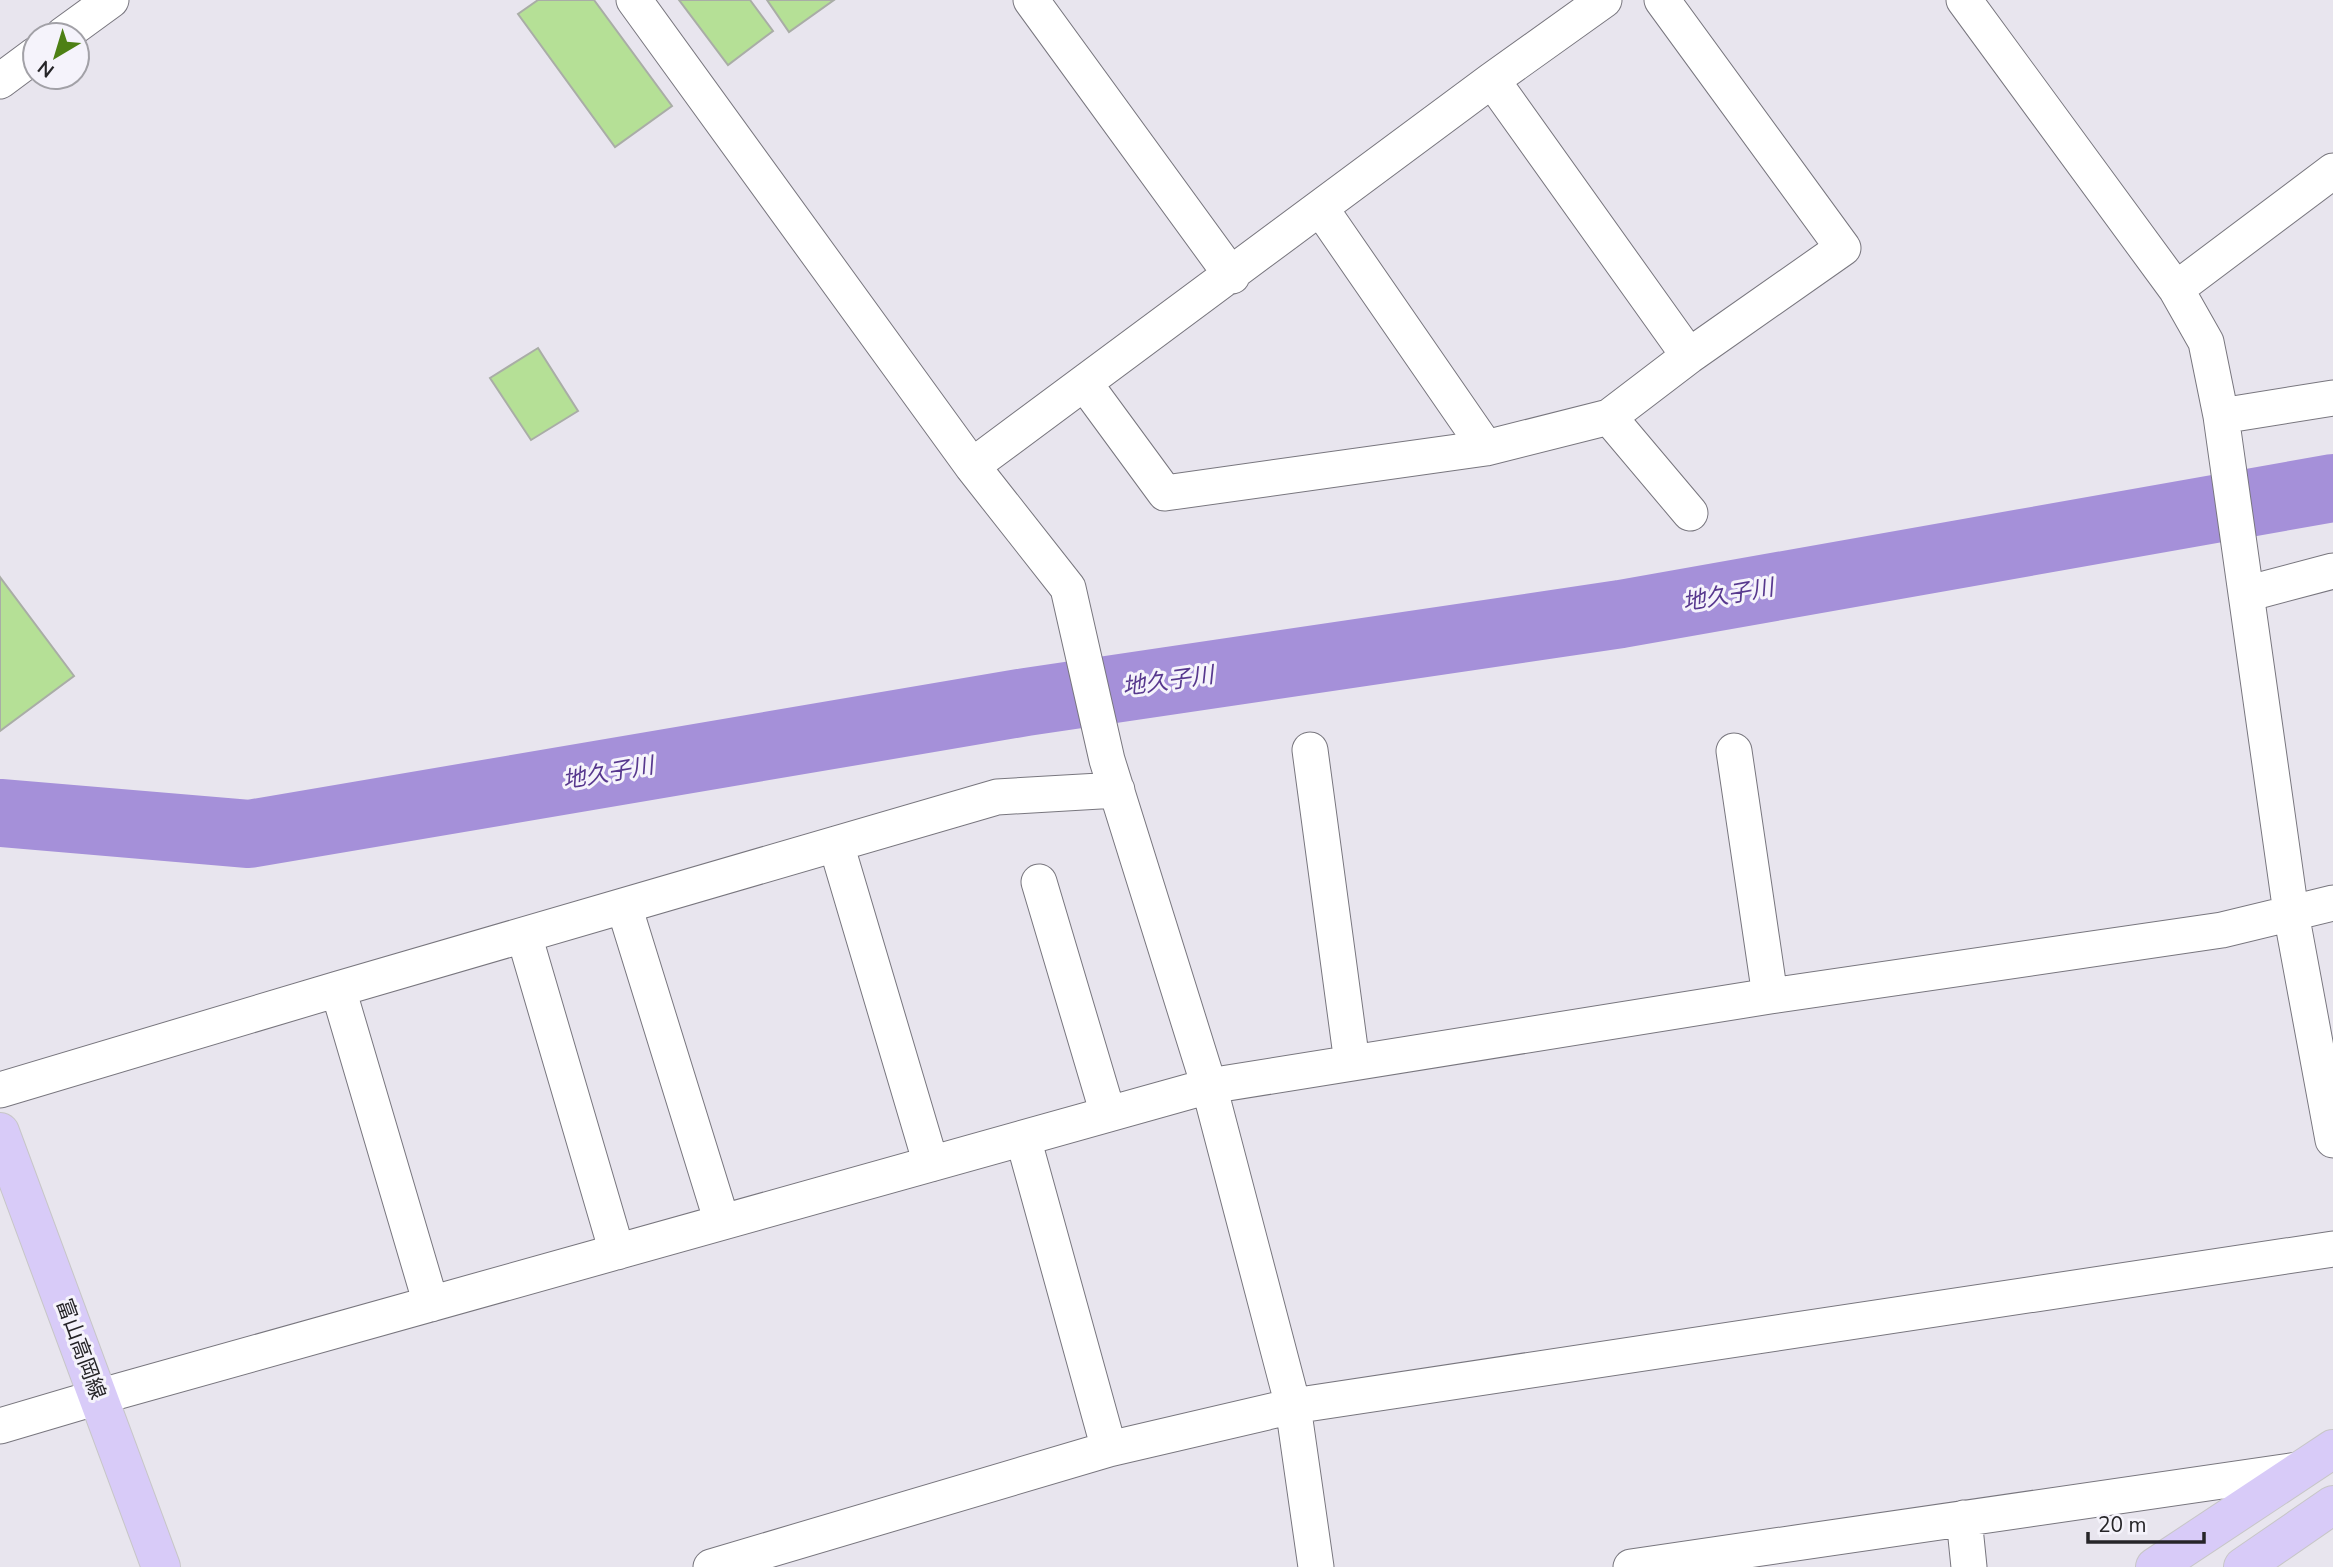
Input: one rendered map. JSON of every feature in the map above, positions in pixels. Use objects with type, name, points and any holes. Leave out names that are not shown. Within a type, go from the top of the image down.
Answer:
[{"type":"main road","name":"富山高岡線","points":[[0,1132],[160,1567]]},
{"type":"main road","points":[[2155,1567],[2318,1459]]},
{"type":"main road","points":[[2243,1567],[2333,1505]]},
{"type":"street","points":[[82,21],[111,0]]},
{"type":"street","points":[[634,0],[972,466],[1068,588],[1112,775],[1209,1086],[1293,1406],[1317,1567]]},
{"type":"street","points":[[1031,0],[1232,276]]},
{"type":"street","points":[[972,466],[1604,0]]},
{"type":"street","points":[[1085,384],[1165,493],[1486,448],[1608,417],[1689,356],[1843,248],[1662,0]]},
{"type":"street","points":[[1964,0],[2176,289],[2206,342],[2222,426],[2291,913],[2333,1140]]},
{"type":"street","points":[[0,81],[21,65]]},
{"type":"street","points":[[1492,80],[1689,356]]},
{"type":"street","points":[[2176,289],[2333,171]]},
{"type":"street","points":[[1321,209],[1486,448]]},
{"type":"street","points":[[2222,426],[2333,398]]},
{"type":"street","points":[[1608,417],[1690,513]]},
{"type":"street","points":[[2244,584],[2333,570]]},
{"type":"street","points":[[1310,750],[1352,1063]]},
{"type":"street","points":[[1734,751],[1770,996]]},
{"type":"street","points":[[0,1090],[997,797],[1112,775]]},
{"type":"street","points":[[836,844],[931,1164]]},
{"type":"street","points":[[1038,882],[1108,1114]]},
{"type":"street","points":[[0,1426],[1209,1086],[1770,996],[2222,930],[2333,903]]},
{"type":"street","points":[[624,906],[722,1222]]},
{"type":"street","points":[[524,935],[617,1252]]},
{"type":"street","points":[[338,989],[431,1304]]},
{"type":"street","points":[[1023,1138],[1109,1449]]},
{"type":"street","points":[[711,1567],[1109,1449],[1293,1406],[2333,1250]]},
{"type":"street","points":[[1630,1567],[1964,1518],[2318,1459]]},
{"type":"street","points":[[1964,1518],[1969,1567]]},
{"type":"building","points":[[538,0],[594,0],[672,106],[615,147],[518,14]]},
{"type":"building","points":[[679,0],[750,0],[773,31],[728,65]]},
{"type":"building","points":[[767,0],[834,0],[789,32]]},
{"type":"building","points":[[538,348],[578,411],[531,440],[490,378]]},
{"type":"building","points":[[0,577],[74,676],[0,731]]},
{"type":"waterway","name":"地久子川","points":[[0,813],[249,834],[1026,702],[1621,614],[2333,488]]}]
